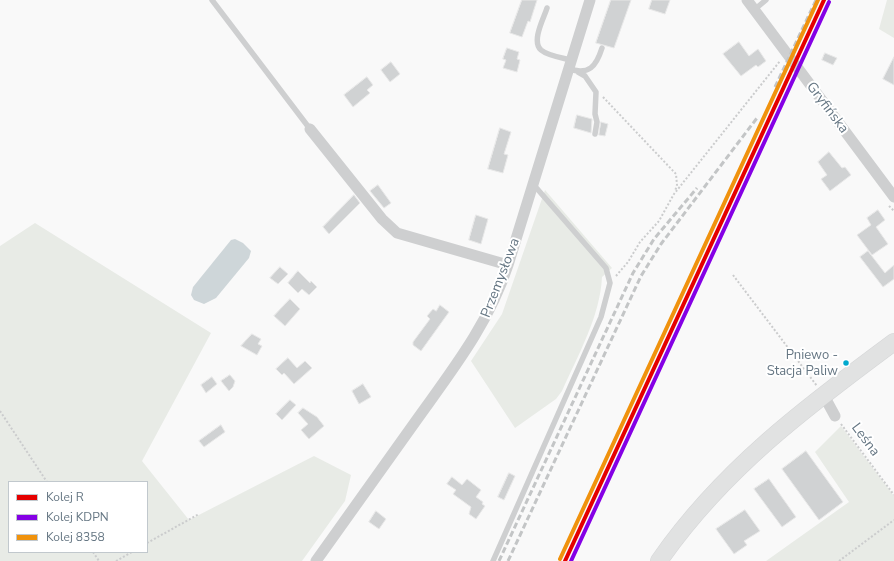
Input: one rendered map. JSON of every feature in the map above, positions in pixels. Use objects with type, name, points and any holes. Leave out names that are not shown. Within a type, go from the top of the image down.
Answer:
[{"type":"main road","points":[[659,561],[703,505],[734,471],[770,437],[823,394],[894,342]]},
{"type":"street","name":"Przemysłowa","points":[[316,561],[470,344],[495,300],[508,265],[533,184],[573,67],[590,0]]},
{"type":"street","name":"Gryfińska","points":[[747,0],[894,197]]},
{"type":"street","points":[[310,129],[382,219],[397,233],[508,265]]},
{"type":"street","points":[[823,394],[834,416]]},
{"type":"lane","points":[[212,0],[310,129]]},
{"type":"lane","points":[[754,10],[766,0]]},
{"type":"lane","points":[[547,8],[538,36],[539,46],[543,51],[573,67],[585,76],[595,90],[595,114],[597,122],[595,134]]},
{"type":"lane","points":[[573,67],[588,70],[593,66],[602,48]]},
{"type":"lane","points":[[493,561],[601,317],[610,283],[606,268],[533,184]]},
{"type":"path","points":[[610,283],[628,262],[640,242],[659,221],[674,194],[773,71],[785,52]]},
{"type":"path","points":[[595,90],[617,110],[676,174],[677,185],[674,194]]},
{"type":"path","points":[[733,275],[823,394]]},
{"type":"path","points":[[0,411],[46,481]]},
{"type":"path","name":"Leśna","points":[[834,416],[894,495]]},
{"type":"path","points":[[148,542],[199,514]]},
{"type":"path","points":[[839,561],[894,520]]},
{"type":"path","points":[[116,561],[130,553]]},
{"type":"shaded area","points":[[887,0],[894,0],[894,38],[879,29]]},
{"type":"shaded area","points":[[545,190],[612,268],[602,277],[593,321],[562,391],[556,399],[515,428],[471,361],[502,314]]},
{"type":"shaded area","points":[[35,223],[211,333],[142,461],[189,520],[314,456],[351,475],[345,501],[302,561],[0,561],[0,246]]},
{"type":"shaded area","points":[[235,239],[243,243],[251,251],[249,258],[216,298],[204,304],[194,300],[191,295],[193,287],[231,240]]},
{"type":"shaded area","points":[[841,426],[894,496],[894,561],[766,561],[849,502],[815,452]]},
{"type":"building","points":[[522,0],[537,0],[530,22],[528,21],[522,37],[510,33]]},
{"type":"building","points":[[611,0],[631,0],[614,48],[596,43]]},
{"type":"building","points":[[652,0],[670,0],[665,14],[649,9]]},
{"type":"building","points":[[739,42],[749,56],[758,49],[766,61],[758,67],[756,65],[741,76],[723,54]]},
{"type":"building","points":[[507,48],[519,52],[517,59],[520,60],[517,72],[503,68],[506,60],[503,59]]},
{"type":"building","points":[[825,53],[837,58],[833,65],[822,60]]},
{"type":"building","points":[[894,57],[894,85],[883,79]]},
{"type":"building","points":[[391,62],[400,74],[390,82],[381,70]]},
{"type":"building","points":[[367,77],[373,85],[367,90],[370,93],[353,107],[344,95]]},
{"type":"building","points":[[577,115],[592,119],[591,133],[574,128]]},
{"type":"building","points":[[601,122],[608,124],[605,136],[599,135]]},
{"type":"building","points":[[500,128],[511,132],[504,154],[508,155],[503,173],[488,169]]},
{"type":"building","points":[[829,152],[842,168],[845,167],[851,175],[830,191],[821,179],[827,175],[818,162]]},
{"type":"building","points":[[378,185],[391,203],[384,208],[370,191]]},
{"type":"building","points":[[354,195],[360,203],[329,234],[323,227]]},
{"type":"building","points":[[878,210],[885,220],[876,227],[888,244],[872,255],[857,235],[871,225],[867,218]]},
{"type":"building","points":[[476,215],[488,219],[481,244],[469,240]]},
{"type":"building","points":[[868,251],[885,273],[894,265],[894,279],[883,287],[860,257]]},
{"type":"building","points":[[280,267],[288,274],[278,284],[270,278]]},
{"type":"building","points":[[298,271],[310,283],[311,281],[317,287],[309,295],[302,289],[298,293],[288,283]]},
{"type":"building","points":[[290,299],[300,309],[285,326],[274,316]]},
{"type":"building","points":[[440,305],[449,312],[421,351],[413,345],[413,342],[430,319],[427,316],[433,309],[436,311]]},
{"type":"building","points":[[252,334],[261,339],[258,344],[262,346],[257,355],[241,346]]},
{"type":"building","points":[[288,358],[297,368],[305,361],[312,368],[294,384],[284,373],[282,375],[276,369]]},
{"type":"building","points":[[230,375],[235,381],[233,387],[229,391],[221,381]]},
{"type":"building","points":[[212,377],[217,384],[206,393],[201,385]]},
{"type":"building","points":[[363,384],[371,397],[359,404],[352,391]]},
{"type":"building","points":[[290,400],[296,405],[282,420],[276,414]]},
{"type":"building","points":[[303,408],[317,417],[324,426],[309,439],[301,430],[308,424],[298,413]]},
{"type":"building","points":[[221,425],[225,432],[204,447],[199,441]]},
{"type":"building","points":[[806,451],[843,502],[819,520],[782,469]]},
{"type":"building","points":[[509,473],[515,476],[504,500],[498,497]]},
{"type":"building","points":[[452,477],[462,485],[467,479],[481,490],[476,497],[483,502],[482,504],[485,506],[476,519],[469,514],[471,507],[453,494],[456,490],[447,484]]},
{"type":"building","points":[[769,479],[796,517],[782,527],[754,489]]},
{"type":"building","points":[[745,510],[760,531],[744,541],[747,545],[734,554],[716,529]]},
{"type":"building","points":[[376,511],[386,519],[379,529],[369,522]]},
{"type":"railway","points":[[775,87],[816,0]]},
{"type":"railway","points":[[508,561],[641,276],[661,244],[757,118]]},
{"type":"railway","points":[[499,561],[633,273],[654,239],[697,188]]},
{"type":"rail line","name":"8358","points":[[560,559],[818,0]]},
{"type":"rail line","name":"R","points":[[565,561],[824,0]]},
{"type":"rail line","name":"KDPN","points":[[571,561],[829,2]]},
{"type":"place","name":"Pniewo - Stacja Paliw","points":[[846,363]]}]
